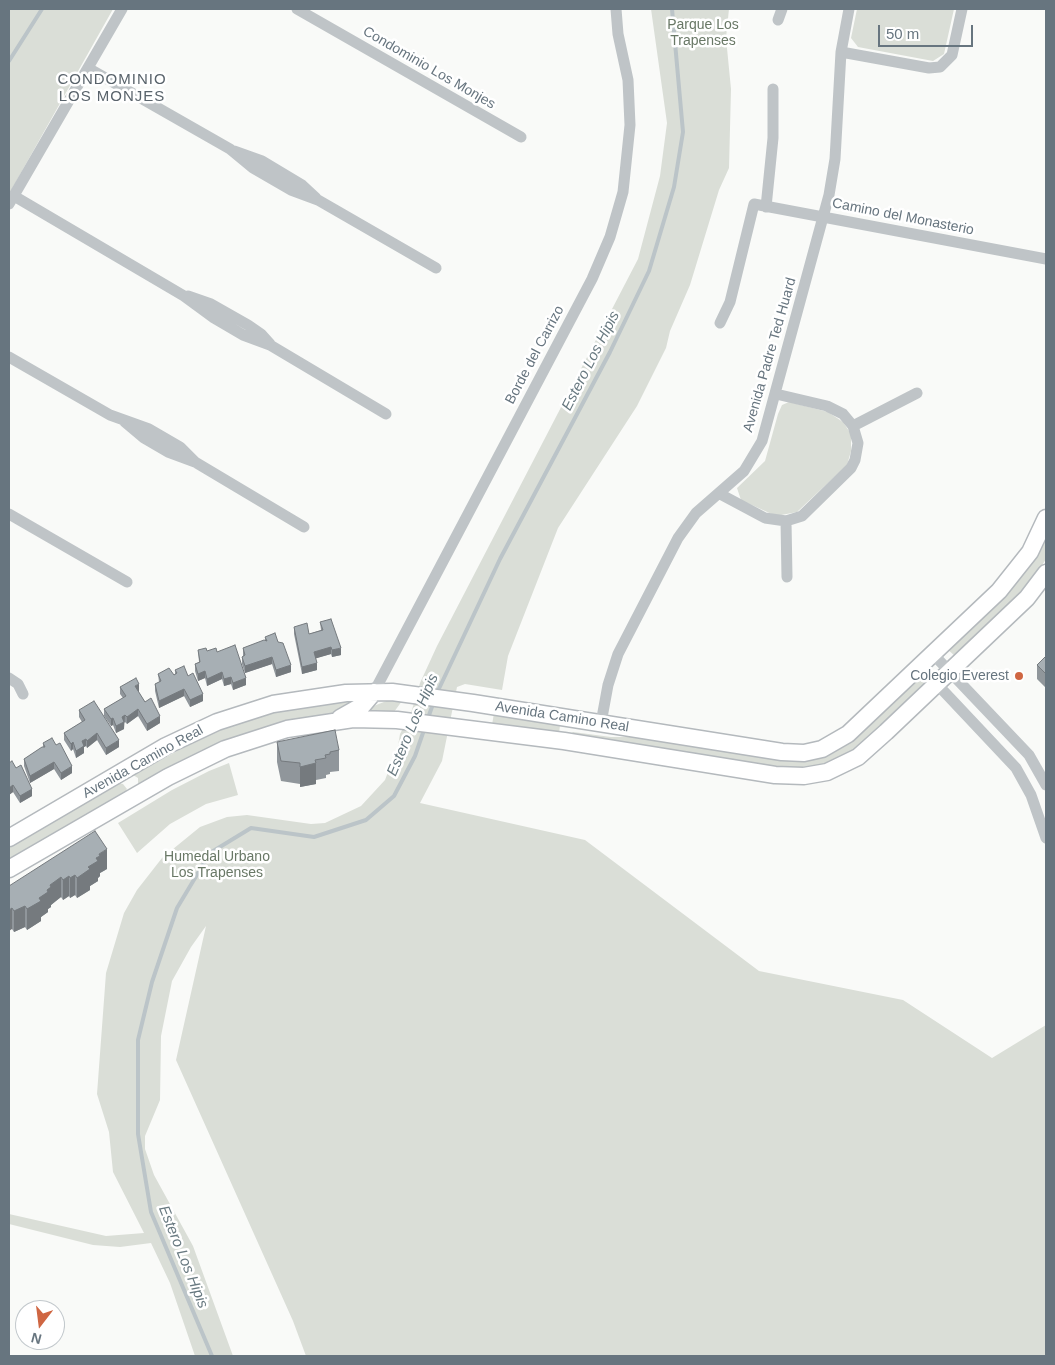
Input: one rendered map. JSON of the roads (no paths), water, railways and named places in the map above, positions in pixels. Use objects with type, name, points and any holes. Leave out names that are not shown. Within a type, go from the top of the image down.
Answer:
[{"type":"main road","name":"Avenida Camino Real","points":[[9,838],[182,738],[236,715],[295,700],[374,692],[404,694],[473,703],[782,752],[813,751],[831,745],[848,734],[1015,573],[1039,537],[1046,518]]},
{"type":"main road","name":"Avenida Camino Real","points":[[9,869],[186,767],[238,744],[287,729],[353,719],[397,720],[564,741],[775,774],[816,775],[838,768],[858,757],[1026,598],[1046,573]]},
{"type":"main road","points":[[334,722],[363,705],[374,692]]},
{"type":"main road","points":[[564,741],[568,729],[581,720]]},
{"type":"main road","points":[[119,774],[131,784],[132,798]]},
{"type":"street","points":[[122,9],[11,200],[184,296],[214,318],[243,335],[270,345],[386,414]]},
{"type":"street","name":"Condominio Los Monjes","points":[[297,9],[520,137]]},
{"type":"street","name":"Borde del Carrizo","points":[[374,692],[592,278],[610,237],[623,192],[630,125],[628,80],[619,41],[616,9]]},
{"type":"street","name":"Avenida Padre Ted Huard","points":[[601,724],[611,674],[626,637],[683,529],[696,513],[720,494],[744,471],[757,452],[776,394],[824,217],[835,159],[841,52],[848,9]]},
{"type":"street","points":[[841,52],[929,68],[940,67],[952,55],[962,9]]},
{"type":"street","points":[[88,68],[230,149],[262,161],[302,185],[318,200],[436,268]]},
{"type":"street","points":[[766,206],[773,138],[774,88]]},
{"type":"street","name":"Camino del Monasterio","points":[[720,323],[730,302],[754,204],[1046,259]]},
{"type":"street","points":[[9,357],[125,422],[150,429],[180,447],[195,462],[304,527]]},
{"type":"street","points":[[853,426],[917,393]]},
{"type":"street","points":[[720,494],[765,518],[786,521],[802,516],[851,468],[858,443],[853,426],[843,414],[832,408],[776,394]]},
{"type":"street","points":[[9,514],[127,582]]},
{"type":"street","points":[[786,521],[787,577]]},
{"type":"street","points":[[932,653],[1029,755],[1046,785]]},
{"type":"street","points":[[919,665],[1016,768],[1031,795],[1046,838]]},
{"type":"street","points":[[9,678],[18,684],[23,694]]},
{"type":"waterway","points":[[9,61],[42,9]]},
{"type":"waterway","name":"Estero Los Hipis","points":[[436,695],[500,559],[610,352],[649,271],[674,187],[683,132],[672,9]]},
{"type":"waterway","name":"Estero Los Hipis","points":[[427,721],[434,701]]},
{"type":"waterway","name":"Estero Los Hipis","points":[[212,1356],[151,1212],[138,1134],[138,1040],[152,982],[177,908],[210,853],[251,828],[314,837],[366,820],[394,796],[415,756],[425,727]]},
{"type":"place","name":"Colegio Everest","points":[[1019,676]]},
{"type":"district","name":"CONDOMINIO LOS MONJES","points":[[112,88]]},
{"type":"park label","name":"Parque Los Trapenses","points":[[703,33]]},
{"type":"park label","name":"Humedal Urbano Los Trapenses","points":[[217,866]]}]
